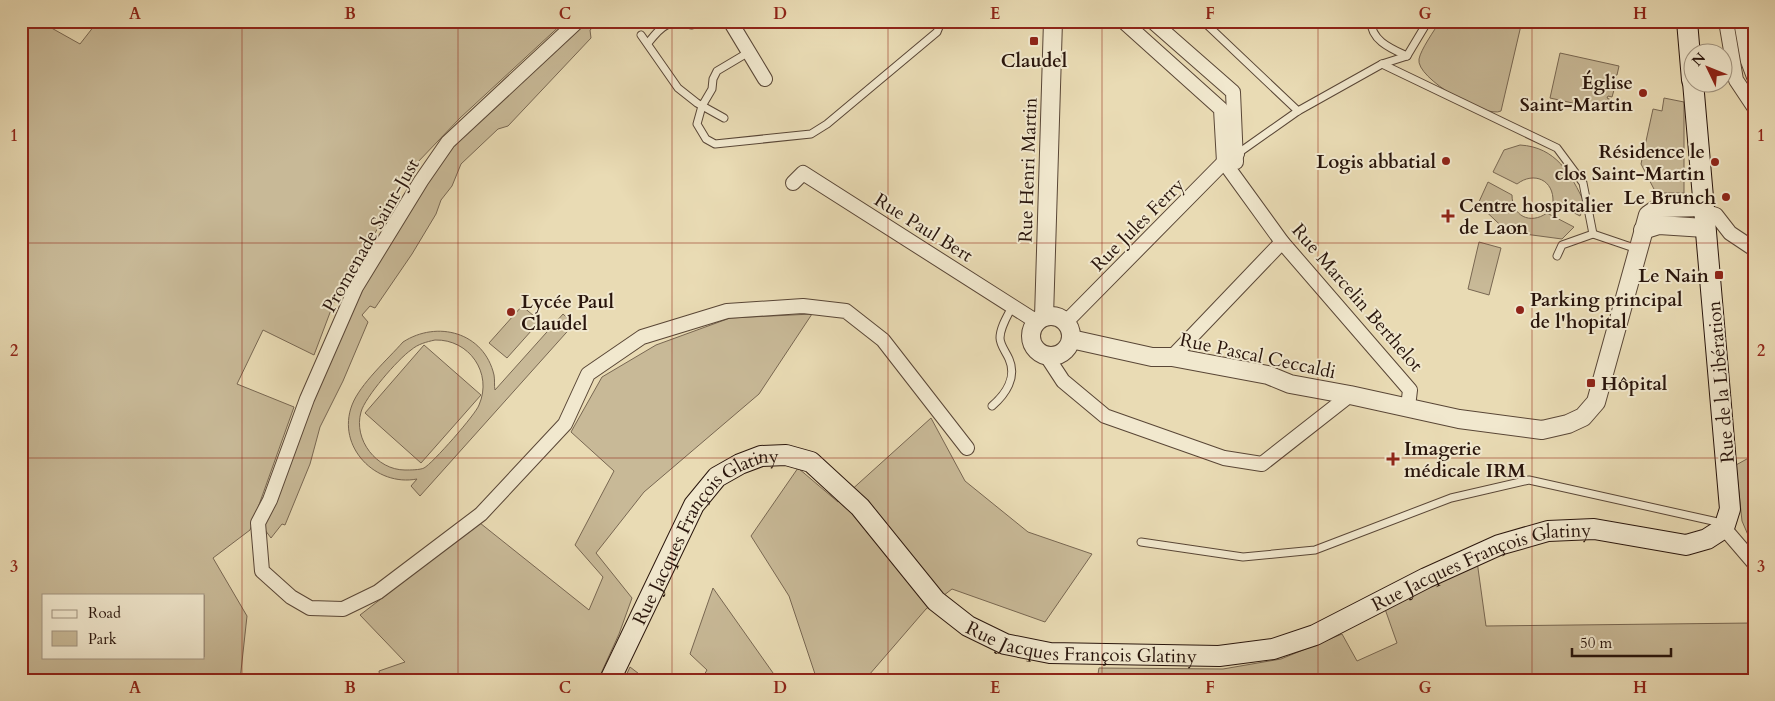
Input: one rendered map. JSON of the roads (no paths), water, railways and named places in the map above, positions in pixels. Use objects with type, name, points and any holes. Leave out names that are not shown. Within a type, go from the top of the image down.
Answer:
[{"type":"main road","name":"Rue de la Libération","points":[[1687,21],[1689,42]]},
{"type":"main road","name":"Rue de la Libération","points":[[1694,92],[1729,475],[1730,509],[1725,526]]},
{"type":"main road","name":"Rue Jacques François Glatiny","points":[[610,680],[694,505],[717,477],[740,464],[761,456],[786,455],[811,462],[860,507],[936,601],[968,626],[1005,644],[1050,653],[1219,656],[1255,652],[1315,635],[1499,544],[1548,531],[1594,529],[1686,545],[1707,540],[1725,526]]},
{"type":"street","name":"Promenade Saint-Just","points":[[578,21],[448,142],[416,189],[356,287],[307,399],[270,500],[258,523],[262,571],[291,597],[310,608],[343,609],[378,592],[481,514],[565,424],[588,374],[642,337],[726,311],[803,306],[846,311],[884,340],[967,448]]},
{"type":"street","points":[[730,21],[764,79]]},
{"type":"street","points":[[1122,21],[1221,109],[1224,162]]},
{"type":"street","points":[[1726,21],[1736,80],[1754,107]]},
{"type":"street","points":[[1742,21],[1748,61],[1754,77]]},
{"type":"street","name":"Rue Henri Martin","points":[[1041,319],[1053,22]]},
{"type":"street","points":[[1144,40],[1156,22],[1232,92],[1237,154],[1236,178]]},
{"type":"street","name":"Rue Jules Ferry","points":[[1068,331],[1224,162],[1237,154]]},
{"type":"street","name":"Rue Marcelin Berthelot","points":[[1224,162],[1282,242],[1410,390],[1408,407]]},
{"type":"street","name":"Rue Paul Bert","points":[[793,183],[802,173],[1013,305],[1041,319]]},
{"type":"street","points":[[1408,407],[1459,419],[1542,430],[1568,424],[1583,417],[1596,402],[1638,249],[1643,218],[1659,225],[1705,220],[1716,215],[1730,233]]},
{"type":"street","points":[[1705,220],[1730,233],[1754,249]]},
{"type":"street","points":[[1172,357],[1282,242]]},
{"type":"street","points":[[1046,355],[1059,354],[1069,345],[1068,331],[1056,316],[1041,319],[1033,327],[1032,341],[1035,347],[1046,355],[1063,381],[1105,416],[1224,458],[1262,464],[1350,395]]},
{"type":"street","name":"Rue Pascal Ceccaldi","points":[[1068,331],[1152,357],[1172,357],[1268,376],[1290,384],[1408,407]]},
{"type":"street","points":[[1725,526],[1754,563]]},
{"type":"lane","points":[[648,43],[665,24],[672,22],[692,25],[698,21]]},
{"type":"lane","points":[[749,52],[717,72],[713,78],[712,89],[702,106],[698,124],[706,139],[715,144],[811,134],[827,124],[937,32],[939,27],[937,21]]},
{"type":"lane","points":[[1203,21],[1298,111]]},
{"type":"lane","points":[[1371,21],[1377,37],[1384,46],[1407,56]]},
{"type":"lane","points":[[1237,154],[1298,111],[1382,64],[1407,56],[1428,21]]},
{"type":"lane","points":[[641,35],[678,88],[702,106],[724,118]]},
{"type":"lane","points":[[1382,64],[1557,148],[1583,183],[1593,234]]},
{"type":"lane","points":[[1557,256],[1562,245],[1593,234],[1638,249]]},
{"type":"lane","points":[[992,406],[1001,399],[1010,383],[1012,368],[1000,341],[1000,332],[1013,305]]},
{"type":"lane","points":[[1141,542],[1243,558],[1315,550],[1451,498],[1529,480],[1725,526]]},
{"type":"place","name":"Claudel","points":[[1034,41]]},
{"type":"place","name":"Église Saint-Martin","points":[[1643,93]]},
{"type":"place","name":"Logis abbatial","points":[[1446,161]]},
{"type":"place","name":"Résidence le clos Saint-Martin","points":[[1715,162]]},
{"type":"place","name":"Le Brunch","points":[[1726,197]]},
{"type":"place","name":"Centre hospitalier de Laon","points":[[1448,216]]},
{"type":"place","name":"Le Nain","points":[[1719,275]]},
{"type":"place","name":"Parking principal de l'hopital","points":[[1520,310]]},
{"type":"place","name":"Lycée Paul Claudel","points":[[511,312]]},
{"type":"place","name":"Hôpital","points":[[1591,383]]},
{"type":"place","name":"Imagerie médicale IRM","points":[[1393,459]]}]
